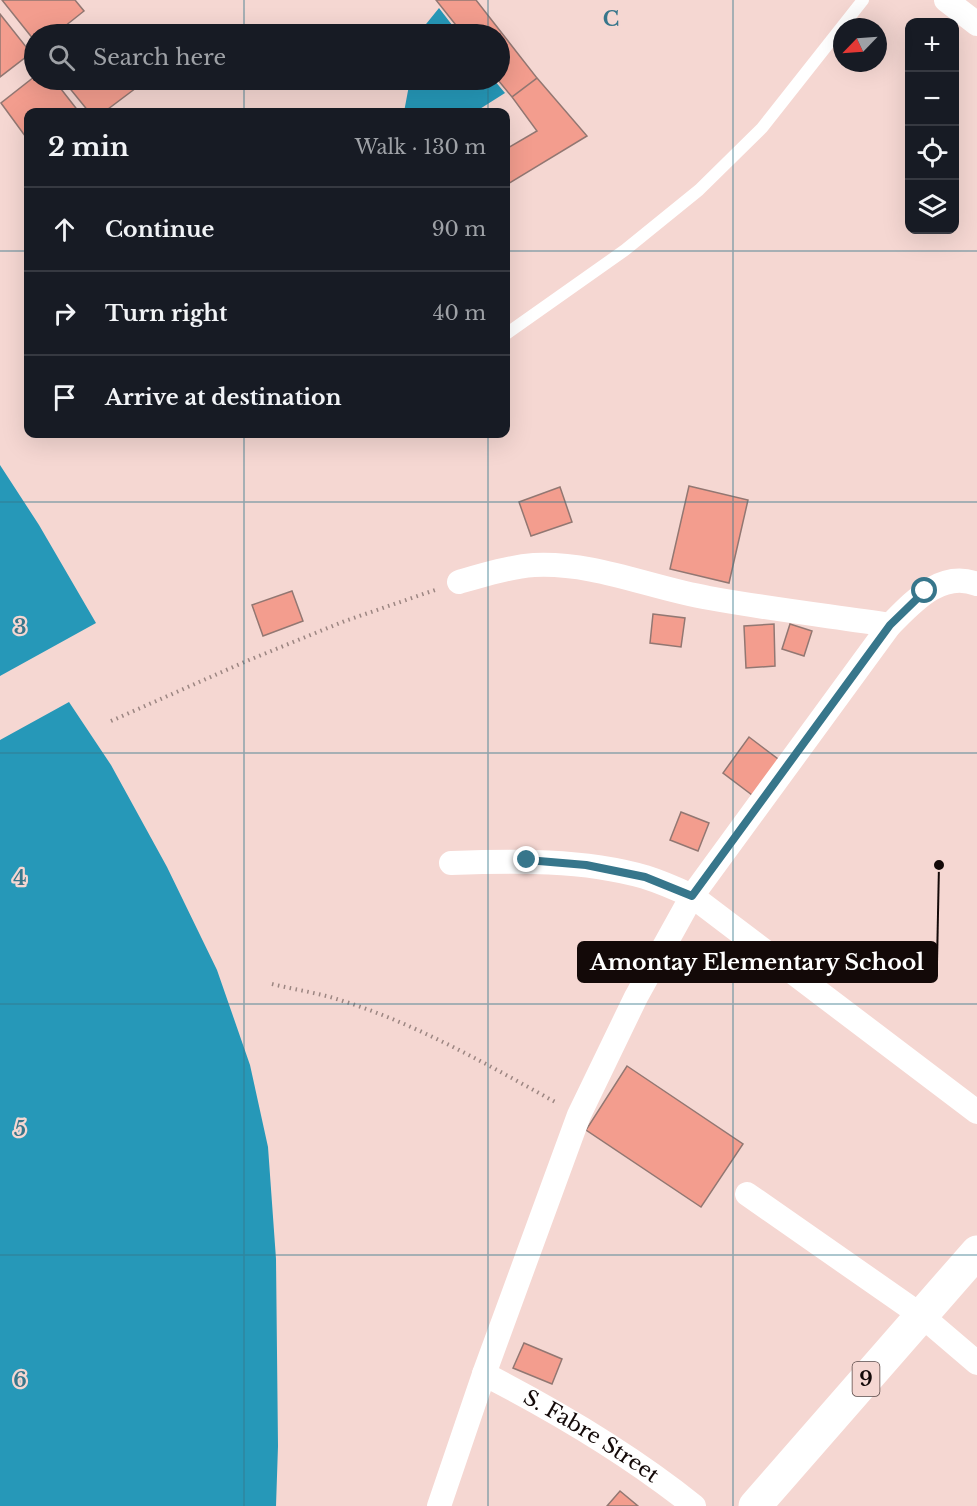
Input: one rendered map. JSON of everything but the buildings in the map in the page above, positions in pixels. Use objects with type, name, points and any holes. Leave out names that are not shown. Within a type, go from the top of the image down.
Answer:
[{"type":"highway","name":"9","points":[[755,1506],[977,1252]]},
{"type":"street","points":[[946,0],[977,24]]},
{"type":"street","points":[[459,582],[499,571],[534,565],[573,566],[707,598],[890,625]]},
{"type":"street","points":[[439,1506],[484,1374],[579,1115],[636,997],[692,896],[890,625],[925,591],[941,584],[960,580],[977,584]]},
{"type":"street","points":[[451,863],[527,860],[586,865],[645,877],[692,896],[977,1112]]},
{"type":"street","points":[[747,1194],[922,1316],[977,1363]]},
{"type":"street","name":"S. Fabre Street","points":[[484,1374],[588,1431],[694,1506]]},
{"type":"lane","points":[[510,331],[625,250],[699,190],[762,128],[863,0]]},
{"type":"path","points":[[111,720],[345,621],[459,582]]},
{"type":"path","points":[[272,984],[342,1000],[416,1028],[579,1115]]},
{"type":"water","points":[[439,8],[451,24],[426,24]]},
{"type":"water","points":[[408,90],[502,90],[505,93],[481,108],[405,108]]},
{"type":"water","points":[[0,465],[39,525],[96,623],[0,676]]},
{"type":"water","points":[[69,702],[111,765],[167,867],[217,970],[250,1065],[268,1147],[276,1259],[278,1446],[276,1506],[0,1506],[0,740]]},
{"type":"place","name":"Amontay Elementary School","points":[[939,865]]},
{"type":"route","points":[[527,860],[586,865],[645,877],[692,896],[890,625],[925,591]]}]
